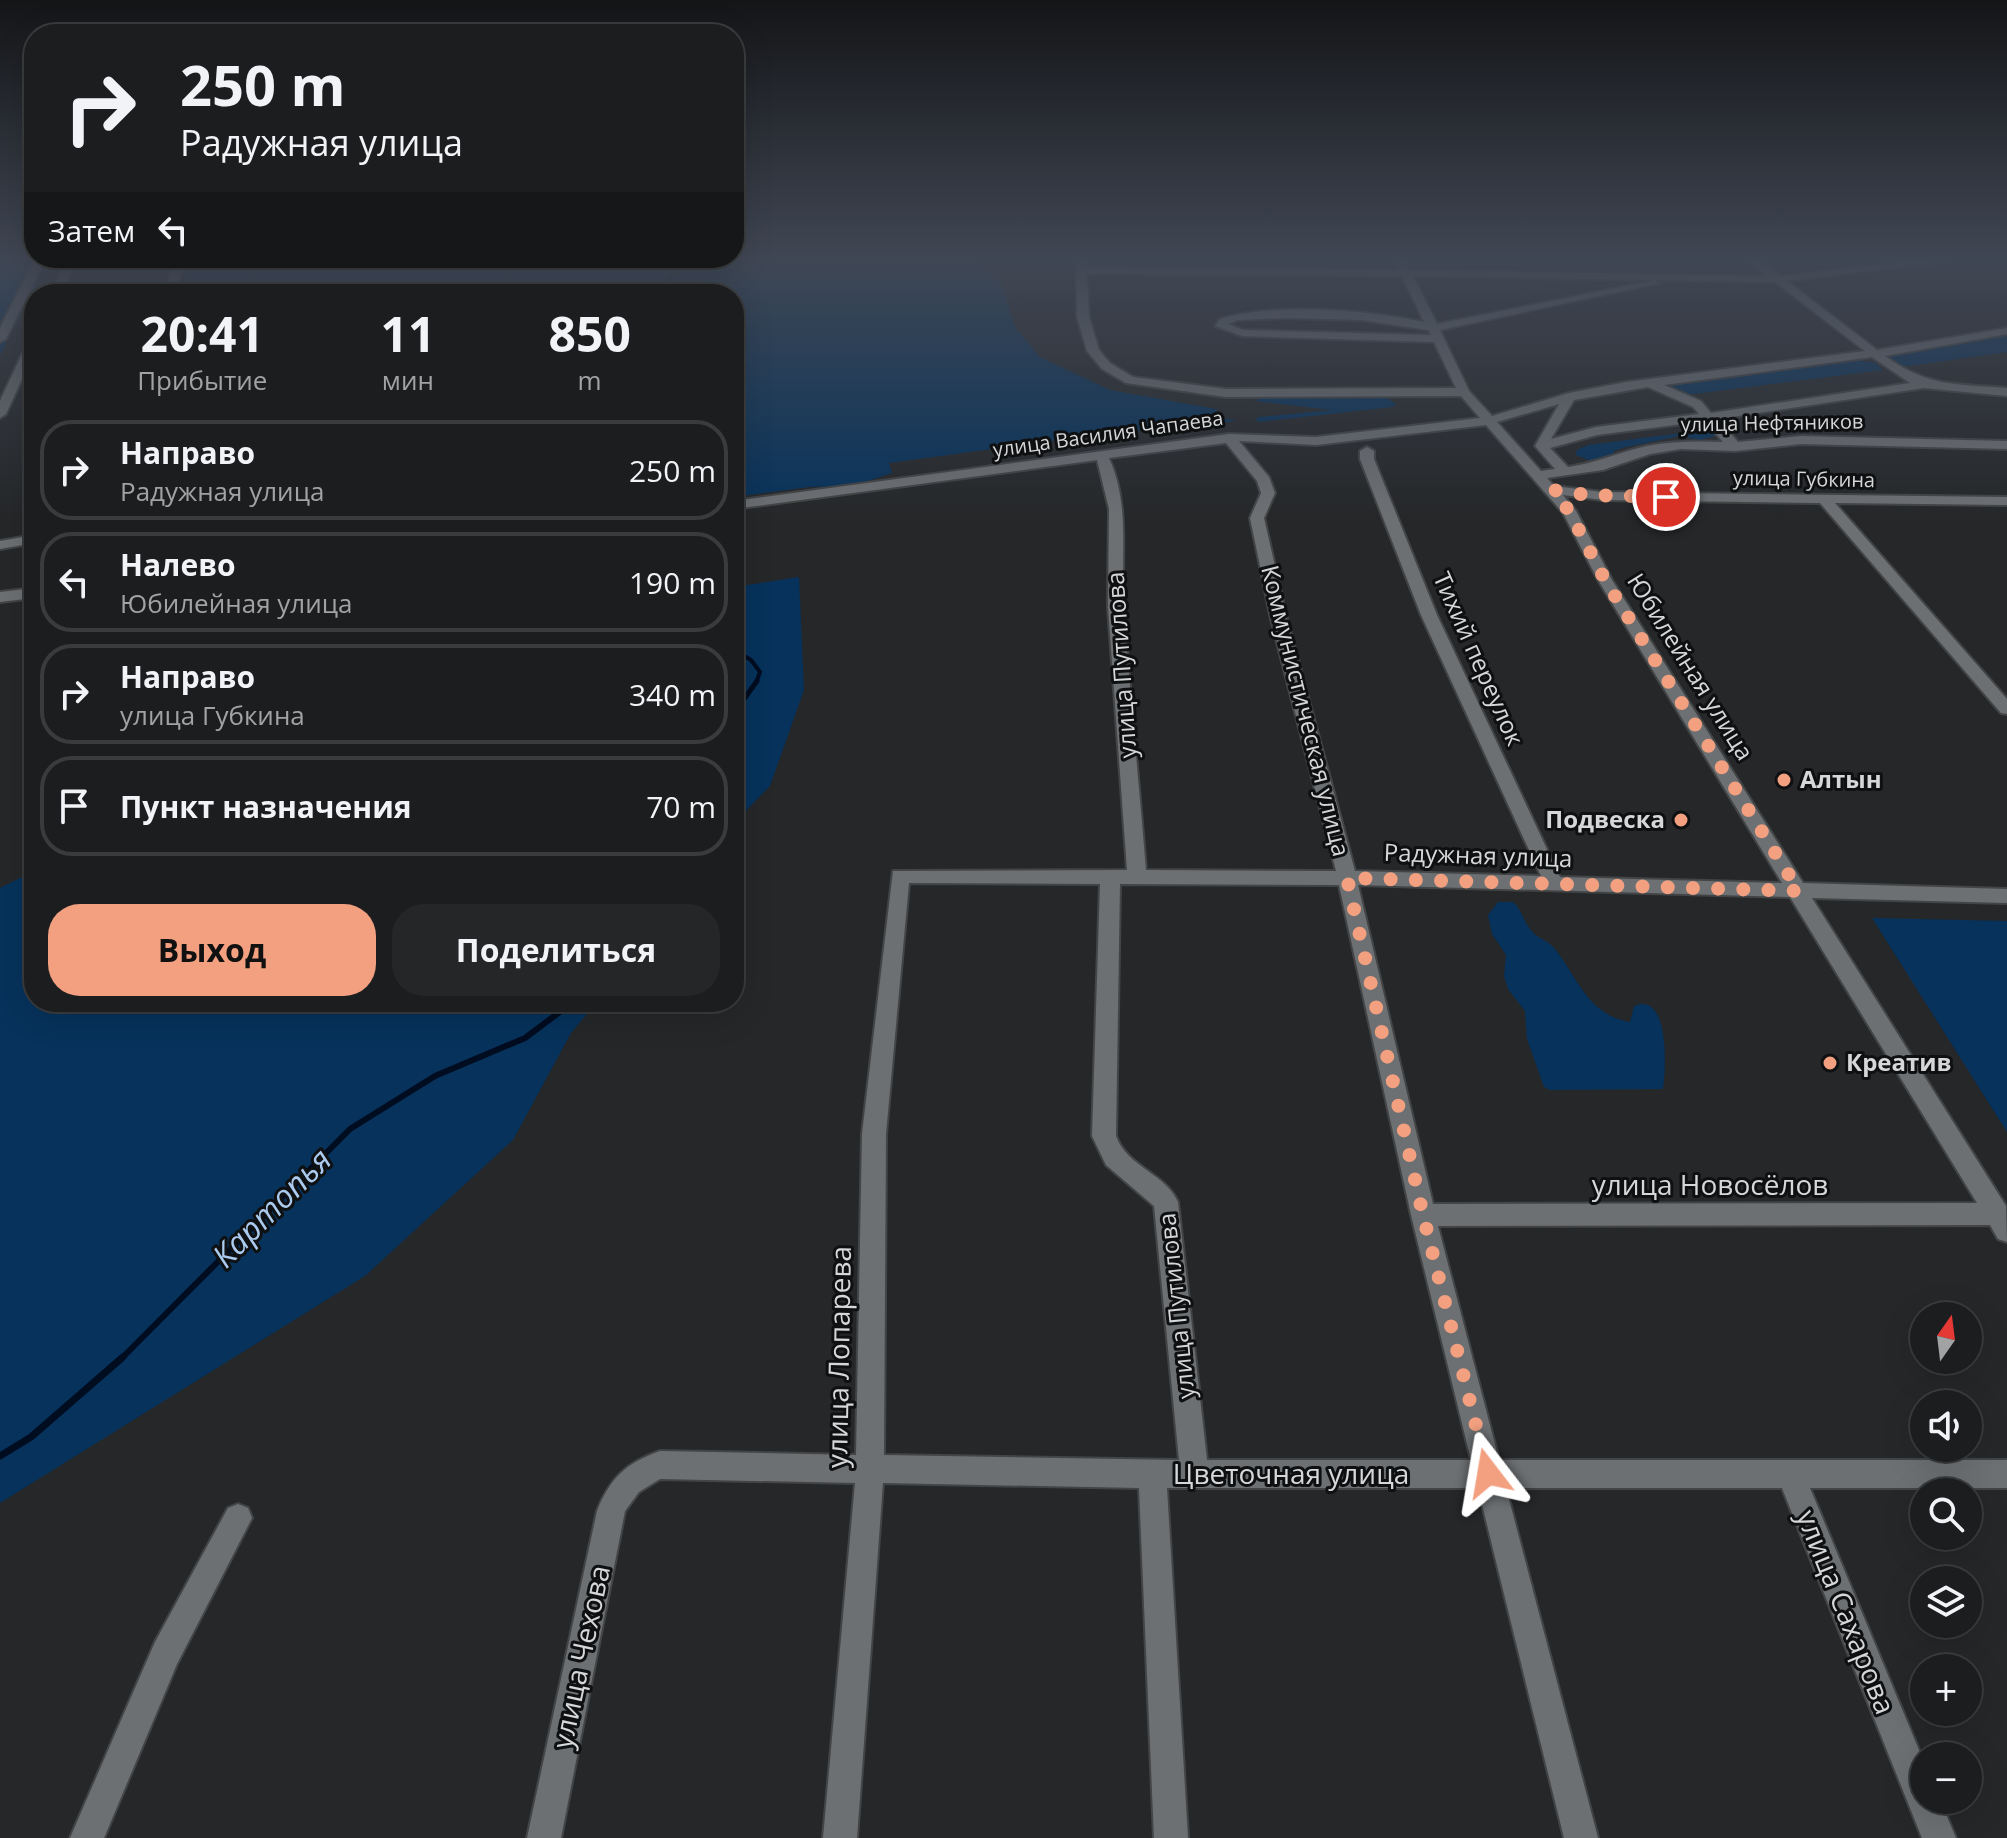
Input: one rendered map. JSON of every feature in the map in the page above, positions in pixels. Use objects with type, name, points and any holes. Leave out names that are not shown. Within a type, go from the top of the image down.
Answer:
[{"type":"street","points":[[1092,347],[1106,366],[1130,380],[1226,393],[1464,392]]},
{"type":"street","name":"Юбилейная улица","points":[[1443,347],[1464,392],[1569,511],[1613,593],[2002,1223]]},
{"type":"street","points":[[1862,347],[1904,376],[1924,384],[2007,392]]},
{"type":"street","name":"улица Василия Чапаева","points":[[744,504],[1229,438],[1316,441],[1487,421],[1569,397],[1914,347]]},
{"type":"street","points":[[0,414],[24,362]]},
{"type":"street","points":[[1650,383],[1692,401],[1735,447]]},
{"type":"street","points":[[1541,446],[1596,431],[1858,397],[1924,384]]},
{"type":"street","points":[[1541,446],[1569,397]]},
{"type":"street","name":"Коммунистическая улица","points":[[1229,438],[1264,480],[1268,493],[1257,518],[1279,619],[1347,878],[1423,1215],[1581,1838]]},
{"type":"street","name":"улица Нефтяников","points":[[1547,483],[1565,472],[1616,463],[1665,446],[1735,447],[1801,440],[2007,445]]},
{"type":"street","points":[[1541,446],[1565,472]]},
{"type":"street","name":"Тихий переулок","points":[[1367,451],[1367,459],[1429,615],[1554,884]]},
{"type":"street","name":"улица Путилова","points":[[1101,455],[1107,466],[1114,504],[1116,603],[1137,878]]},
{"type":"street","name":"улица Губкина","points":[[1547,483],[1588,495],[2007,501]]},
{"type":"street","points":[[1824,499],[2007,709]]},
{"type":"street","points":[[0,545],[24,541]]},
{"type":"street","points":[[0,597],[24,594]]},
{"type":"street","name":"Радужная улица","points":[[900,876],[1347,878],[2007,896]]},
{"type":"street","name":"улица Лопарева","points":[[840,1838],[870,1469],[874,1134],[900,876]]},
{"type":"street","name":"улица Путилова","points":[[1110,877],[1104,1136],[1108,1151],[1120,1166],[1158,1192],[1166,1202],[1195,1474]]},
{"type":"street","name":"улица Новосёлов","points":[[1423,1215],[2002,1223]]},
{"type":"street","name":"Цветочная улица","points":[[628,1481],[644,1470],[660,1465],[1152,1474],[2007,1474]]},
{"type":"street","points":[[1152,1474],[1171,1838]]},
{"type":"street","name":"улица Сахарова","points":[[1790,1474],[1939,1838]]},
{"type":"street","name":"улица Чехова","points":[[544,1838],[611,1511],[618,1493],[628,1481]]},
{"type":"street","points":[[87,1838],[166,1653],[238,1518]]},
{"type":"shaded area","points":[[744,347],[1031,347],[1040,357],[1110,390],[1216,409],[1222,418],[1237,421],[1102,434],[889,463],[892,473],[853,486],[810,487],[744,496]]},
{"type":"shaded area","points":[[1937,347],[2007,347],[2007,352],[1909,366],[1899,366],[1883,356]]},
{"type":"shaded area","points":[[1857,360],[1876,363],[1883,370],[1694,394],[1679,393],[1664,386]]},
{"type":"shaded area","points":[[1264,396],[1387,398],[1396,404],[1393,407],[1259,422],[1255,419],[1331,410],[1255,401]]},
{"type":"shaded area","points":[[1712,429],[1718,435],[1700,440],[1679,436],[1622,448],[1614,451],[1613,457],[1594,462],[1576,455],[1577,450],[1588,445]]},
{"type":"shaded area","points":[[799,577],[804,690],[770,786],[744,813],[744,585]]},
{"type":"shaded area","points":[[24,876],[24,1012],[589,1012],[571,1033],[513,1140],[365,1276],[0,1503],[0,888]]},
{"type":"shaded area","points":[[1498,902],[1513,902],[1516,905],[1528,926],[1555,949],[1585,994],[1604,1012],[1630,1022],[1634,1006],[1646,1004],[1654,1010],[1660,1020],[1665,1051],[1663,1089],[1550,1090],[1544,1087],[1527,1039],[1525,1011],[1508,989],[1504,976],[1506,955],[1492,934],[1488,915]]},
{"type":"shaded area","points":[[1872,918],[2007,921],[2007,1132]]},
{"type":"waterway","name":"Картопья","points":[[744,656],[760,672],[756,682]]},
{"type":"waterway","name":"Картопья","points":[[744,699],[756,682]]},
{"type":"waterway","name":"Картопья","points":[[123,1357],[350,1129],[435,1076],[525,1038],[560,1012]]},
{"type":"waterway","name":"Картопья","points":[[0,1456],[31,1437],[123,1357]]},
{"type":"place","name":"Алтын","points":[[1784,780]]},
{"type":"place","name":"Подвеска","points":[[1681,820]]},
{"type":"place","name":"Креатив","points":[[1830,1063]]},
{"type":"route","points":[[1488,1473],[1423,1215],[1347,878],[1799,891],[1605,580],[1569,511],[1553,490],[1588,495],[1666,497]]}]
